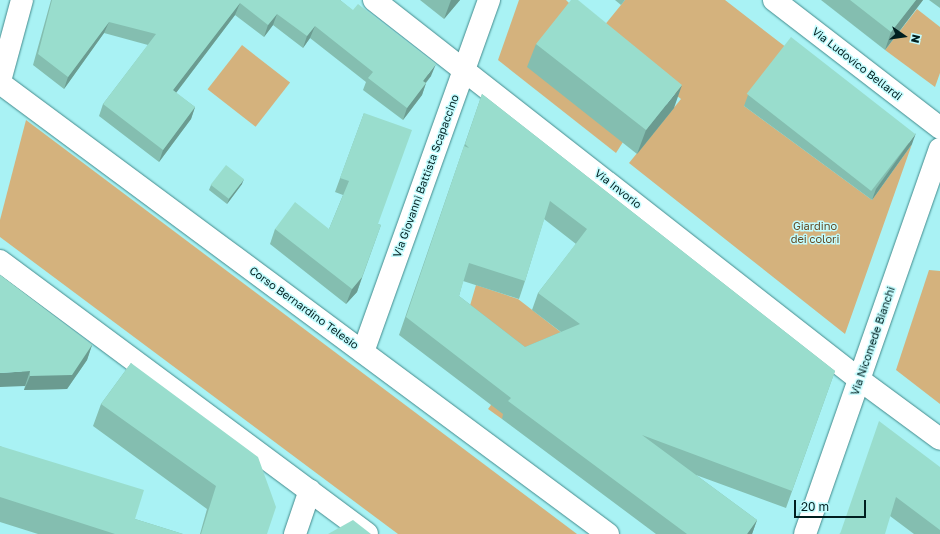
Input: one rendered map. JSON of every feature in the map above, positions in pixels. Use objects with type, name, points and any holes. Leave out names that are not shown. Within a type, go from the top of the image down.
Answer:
[{"type":"street","points":[[0,82],[22,0]]},
{"type":"street","name":"Via Invorio","points":[[374,0],[465,69],[860,380],[940,439]]},
{"type":"street","name":"Via Giovanni Battista Scapaccino","points":[[364,352],[465,69],[488,0]]},
{"type":"street","name":"Via Ludovico Bellardi","points":[[774,0],[940,128]]},
{"type":"street","name":"Corso Bernardino Telesio","points":[[0,82],[608,534]]},
{"type":"street","name":"Via Nicomede Bianchi","points":[[805,534],[940,148]]},
{"type":"street","points":[[0,261],[310,490],[367,534]]},
{"type":"street","points":[[295,534],[310,490]]},
{"type":"green space","points":[[519,0],[566,0],[570,4],[623,142],[616,153],[498,60]]},
{"type":"green space","name":"Giardino dei colori","points":[[625,0],[725,0],[787,48],[744,106],[872,200],[912,144],[845,334],[629,163],[681,99],[599,32]]},
{"type":"green space","points":[[917,9],[940,27],[940,73],[935,87],[885,50]]},
{"type":"green space","points":[[242,45],[290,83],[256,127],[208,89]]},
{"type":"green space","points":[[26,120],[577,534],[398,534],[0,237],[0,220]]},
{"type":"green space","points":[[929,270],[940,271],[940,404],[896,370]]},
{"type":"green space","points":[[476,285],[518,299],[571,340],[502,419],[488,409],[491,405],[469,309]]},
{"type":"building","points":[[52,0],[340,0],[353,10],[358,4],[436,64],[423,81],[426,83],[407,108],[368,78],[373,72],[315,26],[307,36],[277,14],[268,25],[240,3],[173,90],[195,107],[163,150],[103,104],[156,34],[109,22],[68,77],[38,54]]},
{"type":"building","points":[[571,0],[578,0],[682,85],[646,130],[536,44]]},
{"type":"building","points":[[850,0],[916,0],[891,32]]},
{"type":"building","points":[[791,37],[916,134],[871,191],[747,94]]},
{"type":"building","points":[[482,94],[835,371],[792,491],[642,435],[757,520],[747,534],[687,534],[508,401],[511,398],[406,317],[464,146],[469,148],[465,144]],"holes":[[[550,201],[587,229],[538,293],[580,324],[525,347],[459,296],[469,263],[525,281]]]},
{"type":"building","points":[[364,113],[412,130],[378,224],[381,225],[362,277],[352,289],[275,229],[295,202],[329,229],[349,181],[340,178]]},
{"type":"building","points":[[226,165],[244,179],[229,199],[211,185]]},
{"type":"building","points":[[0,275],[92,345],[72,375],[30,376],[30,371],[0,373]]},
{"type":"building","points":[[131,363],[258,457],[276,507],[267,534],[201,534],[216,486],[101,404]]},
{"type":"building","points":[[879,421],[940,467],[940,530],[896,497],[885,534],[840,534]]},
{"type":"building","points":[[0,446],[144,490],[135,519],[183,534],[115,534],[0,497]]},
{"type":"building","points":[[353,520],[371,534],[328,534]]}]
